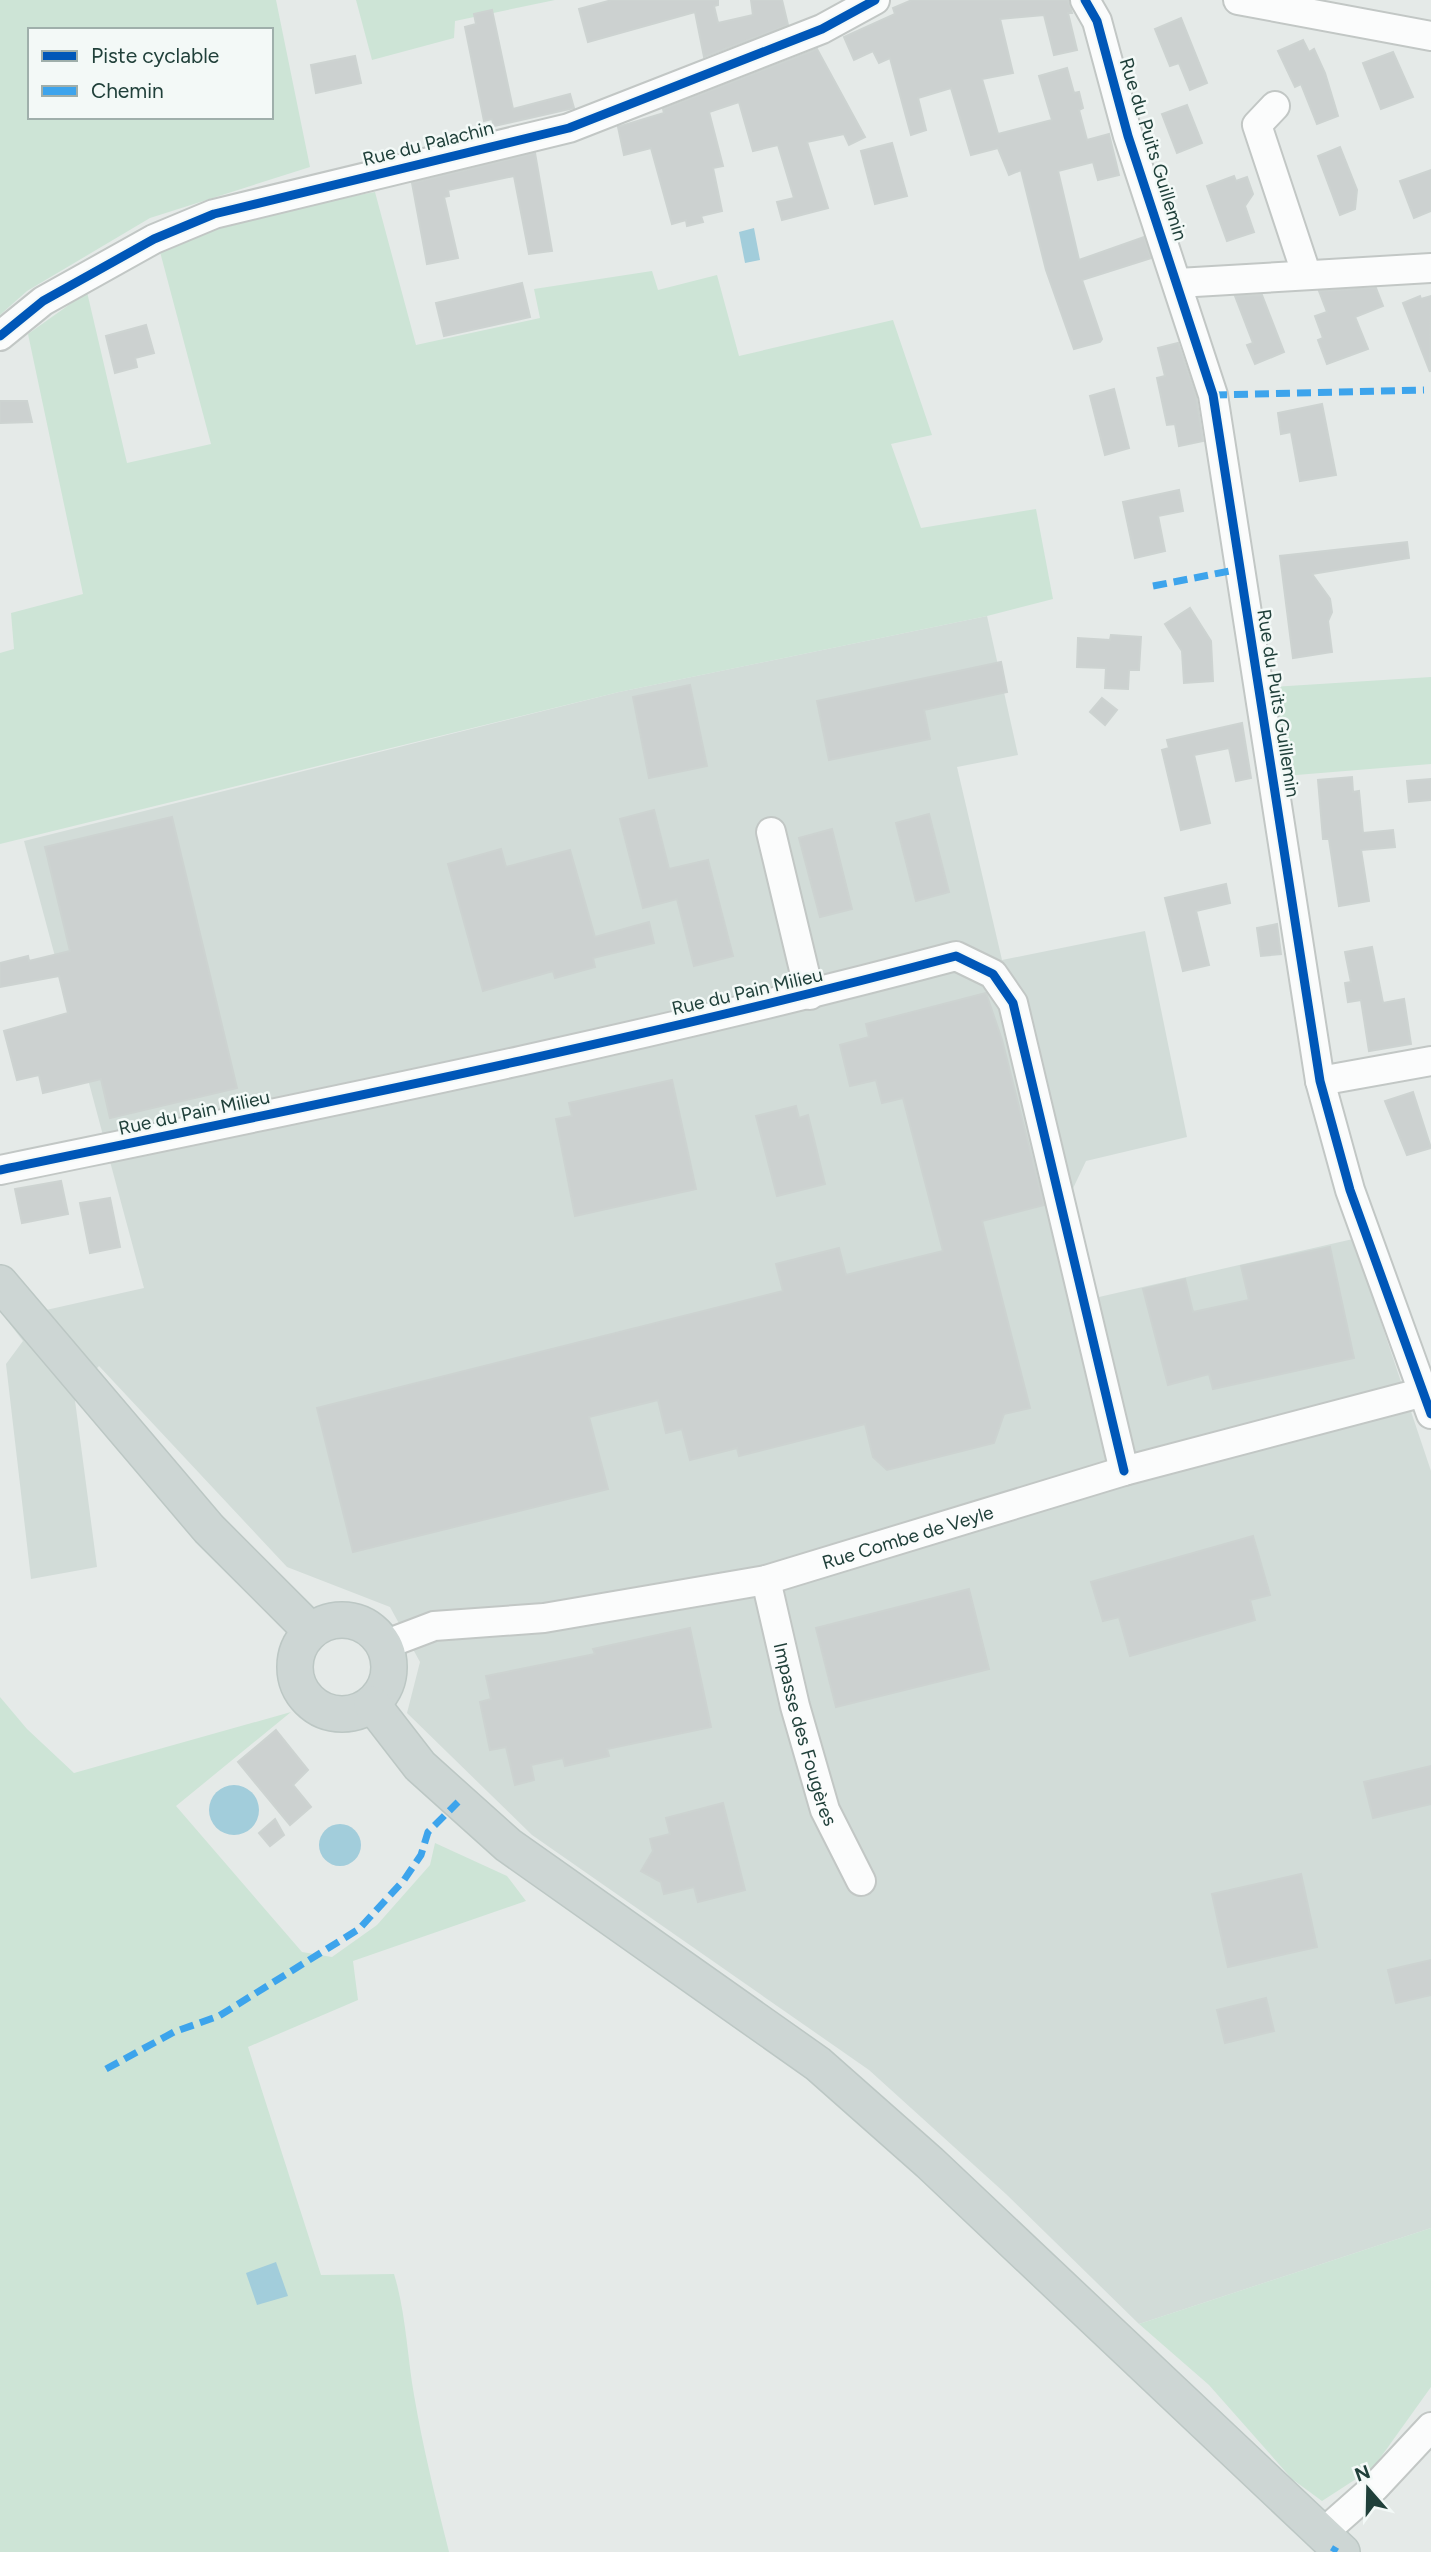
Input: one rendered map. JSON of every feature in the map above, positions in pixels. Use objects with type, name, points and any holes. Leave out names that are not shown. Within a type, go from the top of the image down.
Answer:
[{"type":"main road","points":[[0,1283],[209,1529],[311,1631]]},
{"type":"main road","points":[[344,1620],[360,1623],[374,1632],[384,1645],[389,1660],[389,1676],[383,1691],[372,1704],[359,1711],[343,1714],[327,1712],[312,1704],[302,1691],[296,1676],[295,1659],[301,1644],[311,1631],[328,1622],[344,1620]]},
{"type":"main road","points":[[372,1704],[420,1766],[508,1845],[818,2063],[930,2163],[1332,2542]]},
{"type":"street","name":"Rue du Palachin","points":[[0,336],[43,301],[154,239],[214,214],[569,128],[810,34],[875,0]]},
{"type":"street","name":"Rue du Puits Guillemin","points":[[1085,0],[1097,21],[1128,136],[1213,395],[1320,1081],[1350,1190],[1427,1403]]},
{"type":"street","points":[[1238,0],[1431,36]]},
{"type":"street","points":[[1275,106],[1257,125],[1306,273]]},
{"type":"street","points":[[1178,283],[1306,273],[1431,268]]},
{"type":"street","points":[[771,832],[810,995]]},
{"type":"street","name":"Rue du Pain Milieu","points":[[0,1170],[417,1085],[810,995],[956,956],[993,974],[1013,1003],[1124,1471]]},
{"type":"street","points":[[1320,1081],[1431,1061]]},
{"type":"street","name":"Rue Combe de Veyle","points":[[384,1645],[434,1626],[544,1618],[766,1580],[1124,1471],[1427,1403]]},
{"type":"street","name":"Impasse des Fougères","points":[[766,1580],[795,1706],[825,1810],[861,1881]]},
{"type":"street","points":[[1332,2542],[1375,2487],[1431,2427]]},
{"type":"shaded area","points":[[987,616],[1018,755],[957,767],[1002,960],[1145,931],[1187,1137],[1086,1161],[1067,1201],[1099,1297],[1353,1239],[1431,1471],[1431,2228],[1139,2324],[1006,2194],[869,2070],[532,1835],[407,1713],[420,1662],[390,1607],[287,1567],[99,1366],[74,1393],[97,1567],[31,1579],[6,1364],[23,1341],[6,1319],[144,1288],[24,841],[619,692]]},
{"type":"green space","points":[[0,0],[276,0],[310,167],[150,218],[27,291],[0,315]]},
{"type":"green space","points":[[356,0],[555,0],[455,21],[454,38],[372,60]]},
{"type":"green space","points":[[375,192],[416,345],[540,318],[534,289],[652,271],[658,290],[717,275],[739,356],[893,320],[932,435],[891,444],[921,528],[1036,509],[1053,599],[987,616],[619,692],[0,844],[0,653],[14,649],[11,613],[83,594],[28,334],[87,292],[127,463],[211,444],[159,248],[218,222]]},
{"type":"green space","points":[[1431,677],[1431,764],[1284,776],[1272,687]]},
{"type":"green space","points":[[0,1697],[27,1729],[74,1773],[291,1712],[176,1806],[302,1952],[332,1957],[377,1925],[430,1865],[435,1843],[507,1876],[526,1901],[353,1961],[358,2000],[248,2047],[321,2275],[394,2274],[421,2435],[449,2552],[0,2552]]},
{"type":"green space","points":[[1431,2228],[1431,2387],[1373,2468],[1322,2501],[1292,2479],[1209,2385],[1139,2324]]},
{"type":"water","points":[[754,228],[760,260],[745,263],[739,232]]},
{"type":"water","points":[[234,1785],[252,1792],[259,1810],[252,1828],[234,1835],[216,1828],[209,1810],[216,1792]]},
{"type":"water","points":[[340,1824],[355,1830],[361,1845],[355,1860],[340,1866],[325,1860],[319,1845],[325,1830]]},
{"type":"water","points":[[276,2262],[288,2296],[257,2305],[246,2273]]},
{"type":"building","points":[[612,0],[718,0],[718,5],[714,6],[718,23],[753,15],[751,0],[782,0],[788,25],[704,57],[695,12],[588,42],[579,9]]},
{"type":"building","points":[[912,0],[1068,0],[1072,13],[1068,13],[1077,50],[1054,55],[1044,15],[1000,19],[1013,73],[982,79],[998,134],[1052,120],[1039,76],[1067,68],[1074,93],[1079,92],[1083,108],[1079,110],[1087,140],[1109,134],[1119,175],[1098,180],[1093,162],[1058,171],[1079,260],[1144,237],[1151,258],[1082,280],[1102,339],[1100,342],[1074,349],[1046,270],[1021,170],[1009,175],[998,148],[971,155],[951,88],[918,98],[926,130],[911,135],[890,58],[879,63],[873,51],[854,60],[844,37],[895,14],[893,8]]},
{"type":"building","points":[[492,10],[513,109],[570,94],[574,108],[494,126],[492,119],[484,121],[465,27],[476,24],[474,14]]},
{"type":"building","points":[[1181,18],[1207,83],[1190,90],[1179,63],[1170,66],[1155,29]]},
{"type":"building","points":[[1303,40],[1309,52],[1314,49],[1325,73],[1338,116],[1317,124],[1301,84],[1295,87],[1278,51]]},
{"type":"building","points":[[817,49],[865,137],[849,145],[844,134],[807,142],[828,208],[782,220],[777,202],[794,198],[778,145],[753,151],[739,102],[709,112],[723,166],[713,168],[722,211],[701,216],[703,222],[687,226],[686,220],[672,224],[651,148],[624,155],[618,127],[664,113],[663,109]]},
{"type":"building","points":[[1393,52],[1413,97],[1381,109],[1363,63]]},
{"type":"building","points":[[355,56],[361,83],[316,93],[311,65]]},
{"type":"building","points":[[1187,105],[1202,143],[1177,153],[1162,114]]},
{"type":"building","points":[[892,143],[907,196],[875,204],[861,151]]},
{"type":"building","points":[[1340,147],[1357,190],[1355,209],[1340,215],[1318,156]]},
{"type":"building","points":[[535,153],[552,251],[529,254],[514,176],[448,190],[449,196],[444,197],[458,258],[427,264],[412,183]]},
{"type":"building","points":[[1431,170],[1431,211],[1414,218],[1400,181]]},
{"type":"building","points":[[1234,176],[1236,181],[1247,177],[1253,194],[1245,206],[1254,232],[1227,241],[1207,186]]},
{"type":"building","points":[[522,283],[530,317],[444,336],[436,303]]},
{"type":"building","points":[[1376,288],[1383,306],[1355,317],[1368,349],[1327,364],[1318,340],[1323,338],[1315,316],[1327,312],[1319,291]]},
{"type":"building","points":[[1262,295],[1284,352],[1255,364],[1247,345],[1253,343],[1235,296]]},
{"type":"building","points":[[1420,296],[1421,299],[1431,296],[1430,372],[1403,303]]},
{"type":"building","points":[[146,325],[154,353],[135,358],[137,367],[115,373],[106,336]]},
{"type":"building","points":[[1178,343],[1196,396],[1203,441],[1179,446],[1175,424],[1167,425],[1157,378],[1165,376],[1158,348]]},
{"type":"building","points":[[1114,389],[1129,448],[1105,455],[1090,396]]},
{"type":"building","points":[[0,401],[27,401],[32,422],[0,423]]},
{"type":"building","points":[[1322,404],[1336,475],[1300,481],[1291,432],[1281,434],[1278,413]]},
{"type":"building","points":[[1179,490],[1183,511],[1158,516],[1165,551],[1135,558],[1123,502]]},
{"type":"building","points":[[1407,542],[1409,558],[1312,574],[1330,599],[1332,612],[1328,621],[1332,652],[1293,658],[1280,556]]},
{"type":"building","points":[[1190,608],[1211,641],[1213,681],[1184,683],[1182,651],[1165,624]]},
{"type":"building","points":[[1111,635],[1141,637],[1139,670],[1129,670],[1128,689],[1105,688],[1106,668],[1077,667],[1078,638],[1110,640]]},
{"type":"building","points":[[1001,662],[1007,692],[924,710],[930,739],[829,760],[817,701]]},
{"type":"building","points":[[690,685],[707,766],[649,778],[633,697]]},
{"type":"building","points":[[1102,698],[1117,710],[1105,725],[1090,712]]},
{"type":"building","points":[[1242,723],[1251,778],[1236,781],[1229,748],[1194,755],[1210,823],[1181,830],[1162,750],[1169,748],[1167,740]]},
{"type":"building","points":[[1352,777],[1353,792],[1359,791],[1363,833],[1393,830],[1395,847],[1361,850],[1369,901],[1339,906],[1329,839],[1323,839],[1318,780]]},
{"type":"building","points":[[1431,779],[1431,800],[1409,802],[1407,781]]},
{"type":"building","points":[[654,810],[669,869],[708,860],[733,956],[694,966],[677,899],[643,908],[620,819]]},
{"type":"building","points":[[929,814],[949,892],[916,901],[896,823]]},
{"type":"building","points":[[172,817],[237,1088],[110,1118],[101,1079],[43,1093],[39,1075],[17,1080],[4,1031],[68,1013],[59,976],[0,987],[0,963],[28,956],[29,961],[70,951],[45,847]]},
{"type":"building","points":[[832,829],[852,909],[820,917],[799,838]]},
{"type":"building","points":[[501,849],[506,867],[570,850],[595,937],[649,922],[654,943],[593,958],[595,967],[555,978],[553,971],[483,991],[448,864]]},
{"type":"building","points":[[1226,884],[1230,903],[1196,911],[1209,965],[1183,971],[1165,898]]},
{"type":"building","points":[[1277,924],[1281,954],[1261,956],[1257,928]]},
{"type":"building","points":[[1372,947],[1383,1003],[1404,999],[1411,1044],[1369,1051],[1361,1000],[1348,1002],[1345,983],[1351,982],[1345,952]]},
{"type":"building","points":[[986,993],[1002,1040],[1044,1205],[982,1221],[1030,1408],[1004,1414],[994,1443],[887,1470],[873,1457],[865,1424],[739,1456],[737,1448],[690,1460],[682,1429],[666,1433],[658,1400],[589,1417],[608,1489],[353,1552],[317,1408],[783,1291],[776,1264],[839,1248],[846,1275],[943,1251],[903,1098],[882,1103],[876,1080],[850,1086],[840,1045],[869,1037],[866,1024]]},
{"type":"building","points":[[672,1080],[696,1189],[575,1216],[556,1119],[572,1116],[569,1103]]},
{"type":"building","points":[[1413,1092],[1431,1148],[1407,1155],[1385,1101]]},
{"type":"building","points":[[796,1106],[799,1118],[808,1115],[825,1184],[777,1196],[756,1116]]},
{"type":"building","points":[[61,1181],[68,1214],[22,1223],[15,1189]]},
{"type":"building","points":[[110,1198],[120,1247],[90,1253],[80,1203]]},
{"type":"building","points":[[1330,1247],[1354,1358],[1213,1389],[1209,1374],[1168,1385],[1143,1289],[1185,1279],[1193,1312],[1249,1300],[1241,1266]]},
{"type":"building","points":[[1253,1536],[1270,1595],[1250,1600],[1255,1620],[1130,1656],[1119,1617],[1103,1621],[1091,1582]]},
{"type":"building","points":[[969,1589],[989,1669],[836,1707],[816,1628]]},
{"type":"building","points":[[690,1628],[711,1727],[607,1749],[609,1756],[565,1766],[563,1758],[531,1765],[534,1780],[515,1785],[506,1747],[490,1750],[480,1702],[491,1699],[486,1676],[595,1654],[593,1649]]},
{"type":"building","points":[[276,1730],[308,1770],[293,1785],[311,1807],[290,1825],[238,1762]]},
{"type":"building","points":[[1431,1766],[1431,1804],[1373,1818],[1364,1782]]},
{"type":"building","points":[[723,1803],[745,1890],[698,1902],[694,1887],[664,1894],[661,1882],[641,1871],[653,1851],[650,1839],[670,1834],[666,1818]]},
{"type":"building","points":[[275,1819],[284,1835],[270,1846],[259,1833]]},
{"type":"building","points":[[1301,1874],[1317,1947],[1228,1967],[1212,1894]]},
{"type":"building","points":[[1431,1960],[1431,1995],[1396,2003],[1388,1970]]},
{"type":"building","points":[[1266,1998],[1274,2031],[1225,2043],[1217,2010]]},
{"type":"marked path","points":[[1213,395],[1424,390]]},
{"type":"marked path","points":[[1153,586],[1240,569]]},
{"type":"marked path","points":[[106,2069],[174,2032],[219,2016],[359,1929],[404,1880],[421,1855],[428,1832],[458,1802]]},
{"type":"marked path","points":[[1333,2552],[1336,2547]]},
{"type":"cycle path","points":[[0,336],[43,301],[154,239],[214,214],[569,128],[822,29],[875,0]]},
{"type":"cycle path","points":[[1085,0],[1097,21],[1128,136],[1213,395],[1320,1081],[1350,1190],[1431,1414]]},
{"type":"cycle path","points":[[0,1170],[599,1043],[956,956],[993,974],[1013,1003],[1124,1471]]}]
